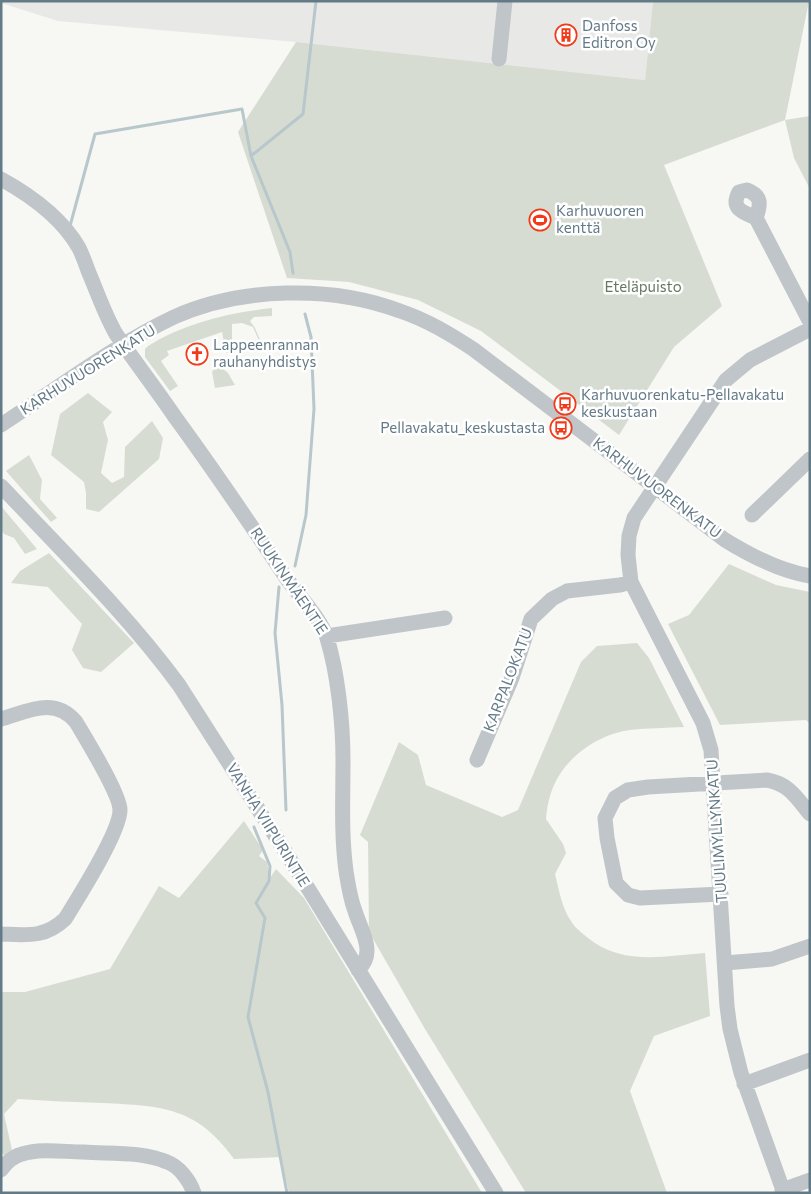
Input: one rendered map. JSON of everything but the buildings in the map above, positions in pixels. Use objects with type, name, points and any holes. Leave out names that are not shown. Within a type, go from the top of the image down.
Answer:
[{"type":"street","points":[[499,59],[505,1]]},
{"type":"street","name":"RUUKINMÄENTIE","points":[[1,179],[16,187],[45,209],[65,229],[79,249],[108,319],[123,344],[254,528],[327,636],[335,673],[340,718],[343,759],[343,846],[348,888],[368,944],[364,965],[358,970]]},
{"type":"street","points":[[756,218],[810,322]]},
{"type":"street","name":"KARHUVUORENKATU","points":[[1,425],[123,344],[176,317],[206,305],[237,298],[274,294],[310,293],[347,298],[380,305],[414,316],[445,331],[656,486],[725,540],[771,564],[810,576]]},
{"type":"street","name":"TUULIMYLLYNKATU","points":[[783,1191],[744,1084],[730,1029],[711,750],[703,723],[631,582],[628,555],[629,536],[634,518],[726,380],[750,360],[810,329]]},
{"type":"street","points":[[752,515],[810,459]]},
{"type":"street","name":"VANHA VIIPURINTIE","points":[[1,486],[121,613],[174,678],[236,772],[496,1193]]},
{"type":"street","name":"KARPALOKATU","points":[[477,760],[512,678],[531,619],[552,598],[567,591],[631,582]]},
{"type":"street","points":[[327,636],[445,618]]},
{"type":"street","points":[[1,719],[36,709],[52,707],[62,709],[70,714],[115,792],[120,810],[116,830],[65,919],[55,929],[33,936],[1,934]]},
{"type":"street","points":[[720,894],[640,898],[628,896],[616,883],[607,838],[605,818],[615,798],[628,790],[648,787],[767,780],[778,782],[792,791],[810,814]]},
{"type":"street","points":[[725,963],[772,959],[810,946]]},
{"type":"street","points":[[744,1084],[810,1060]]},
{"type":"street","points":[[1,1170],[6,1163],[20,1154],[40,1151],[142,1155],[168,1162],[180,1171],[194,1193]]},
{"type":"street","points":[[783,1191],[810,1180]]},
{"type":"shaded area","points":[[1,1],[653,1],[645,80],[296,42],[58,21],[1,3]]},
{"type":"green space","name":"Eteläpuisto","points":[[653,1],[809,1],[785,120],[664,165],[722,306],[674,347],[619,435],[481,331],[418,300],[349,282],[287,278],[238,132],[296,42],[645,80]]},
{"type":"green space","points":[[810,116],[810,189],[794,158],[785,120]]},
{"type":"green space","points":[[272,308],[272,316],[254,317],[250,321],[255,328],[263,350],[253,327],[242,323],[232,324],[232,352],[226,353],[222,332],[167,351],[169,355],[161,361],[178,386],[170,391],[145,357],[145,349],[148,346],[192,325],[224,316]]},
{"type":"green space","points":[[221,367],[228,373],[235,385],[215,388],[212,372],[214,369]]},
{"type":"green space","points":[[88,393],[112,412],[103,422],[108,440],[101,473],[112,483],[124,477],[125,447],[152,421],[163,438],[159,459],[99,512],[86,509],[84,482],[51,455],[60,414]]},
{"type":"green space","points":[[29,455],[42,480],[40,499],[57,518],[51,522],[6,471]]},
{"type":"green space","points":[[1,506],[37,549],[25,554],[14,538],[4,534],[1,529]]},
{"type":"green space","points":[[49,553],[134,643],[101,672],[83,668],[72,650],[82,624],[48,587],[11,583],[20,571]]},
{"type":"green space","points":[[729,564],[776,585],[810,592],[810,724],[806,720],[720,725],[668,624],[689,615]]},
{"type":"green space","points":[[637,643],[649,658],[684,727],[637,729],[618,732],[585,748],[567,765],[552,789],[546,815],[546,819],[563,844],[566,853],[555,874],[563,905],[574,926],[601,947],[615,953],[644,957],[705,953],[710,1016],[654,1036],[630,1091],[667,1193],[526,1193],[425,1029],[369,932],[368,842],[360,835],[399,742],[418,755],[426,785],[502,817],[518,810],[581,662],[597,646]]},
{"type":"green space","points":[[244,821],[263,850],[259,856],[267,862],[270,878],[276,869],[304,898],[482,1193],[289,1193],[281,1157],[234,1159],[220,1142],[192,1119],[161,1108],[143,1106],[18,1099],[4,1114],[12,1150],[5,1156],[1,1152],[1,992],[25,992],[110,969],[159,886],[179,898]]},
{"type":"waterway","points":[[293,273],[290,252],[251,156],[303,114],[316,1]]},
{"type":"waterway","points":[[70,226],[95,134],[242,109],[251,156]]},
{"type":"waterway","points":[[295,566],[306,515],[314,409],[311,337],[305,314]]},
{"type":"waterway","points":[[279,587],[275,633],[282,705],[286,810]]},
{"type":"waterway","points":[[254,827],[270,866],[269,881],[256,903],[265,918],[248,1017],[268,1092],[287,1193]]},
{"type":"place","name":"Danfoss Editron Oy","points":[[566,35]]},
{"type":"place","name":"Karhuvuoren kenttä","points":[[540,220]]},
{"type":"place","name":"Lappeenrannan rauhanyhdistys","points":[[197,354]]},
{"type":"place","name":"Karhuvuorenkatu-Pellavakatu keskustaan","points":[[565,404]]},
{"type":"place","name":"Pellavakatu_keskustasta","points":[[561,428]]}]
